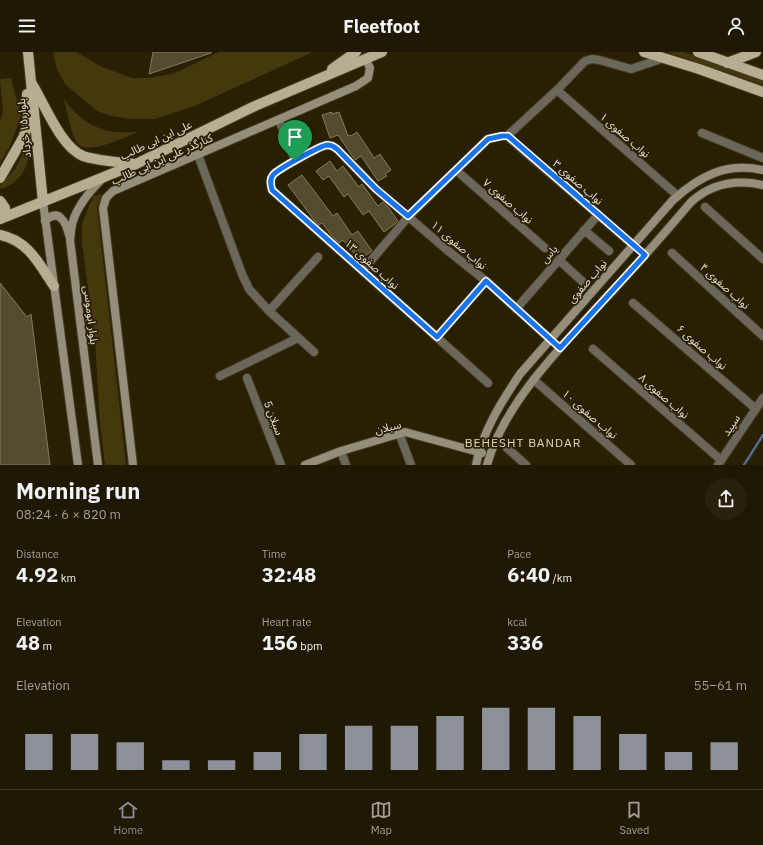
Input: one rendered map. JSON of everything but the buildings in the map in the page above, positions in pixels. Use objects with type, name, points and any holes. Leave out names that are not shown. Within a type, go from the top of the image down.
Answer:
[{"type":"main road","name":"بلوار ۱۵ خرداد","points":[[28,52],[43,202]]},
{"type":"main road","points":[[319,78],[356,52]]},
{"type":"main road","points":[[319,78],[366,60],[382,52]]},
{"type":"main road","points":[[644,52],[699,69],[763,92]]},
{"type":"main road","points":[[698,52],[763,75]]},
{"type":"main road","points":[[727,63],[756,52]]},
{"type":"main road","name":"علی ابن ابی طالب","points":[[0,219],[136,164],[255,106],[319,78]]},
{"type":"main road","points":[[31,83],[63,140],[71,148],[85,156],[136,164]]},
{"type":"main road","points":[[0,178],[23,138],[28,125],[26,96],[31,83]]},
{"type":"main road","points":[[0,201],[4,205],[5,212],[0,219]]},
{"type":"main road","points":[[0,235],[12,239],[28,248],[54,286]]},
{"type":"street","points":[[363,270],[408,216],[488,139],[508,136],[557,90],[585,61],[592,59],[631,69],[664,58]]},
{"type":"street","name":"کنارگذر علی ابن ابی طالب","points":[[133,465],[103,208],[106,198],[113,191],[356,86],[368,78],[370,68],[366,60]]},
{"type":"street","name":"نواب صفوی ۱","points":[[557,90],[678,196]]},
{"type":"street","points":[[279,120],[295,161]]},
{"type":"street","points":[[702,133],[763,158]]},
{"type":"street","name":"نواب صفوی ۳","points":[[508,136],[634,245]]},
{"type":"street","name":"نواب صفوی ۱۱","points":[[295,161],[326,145],[332,146],[338,150],[376,189],[447,250],[486,281],[550,339]]},
{"type":"street","points":[[198,155],[242,274],[250,289],[269,311],[314,352]]},
{"type":"street","name":"نواب صفوی ۱۳","points":[[295,161],[273,175],[270,183],[272,190],[488,383]]},
{"type":"street","name":"نواب صفوی","points":[[476,465],[478,452],[504,398],[520,374],[678,196],[697,181],[721,171],[746,168],[763,170]]},
{"type":"street","name":"نواب صفوی ۷","points":[[457,170],[546,248]]},
{"type":"street","name":"بلوار ابوموسی","points":[[98,465],[70,240],[73,221],[81,205],[90,191],[103,178]]},
{"type":"street","points":[[486,465],[493,445],[507,418],[524,392],[560,348],[691,202],[704,192],[717,186],[735,181],[763,185]]},
{"type":"street","points":[[43,202],[78,465]]},
{"type":"street","points":[[705,207],[763,259]]},
{"type":"street","name":"یاس","points":[[516,309],[598,214]]},
{"type":"street","points":[[45,221],[50,217],[56,216],[63,219],[70,240]]},
{"type":"street","points":[[584,230],[609,251]]},
{"type":"street","points":[[634,245],[645,255]]},
{"type":"street","name":"نواب صفوی ۴","points":[[672,253],[763,336]]},
{"type":"street","points":[[269,311],[318,257]]},
{"type":"street","points":[[559,260],[584,283]]},
{"type":"street","points":[[437,337],[486,281]]},
{"type":"street","name":"نواب صفوی ۶","points":[[633,303],[756,409]]},
{"type":"street","points":[[220,376],[298,338]]},
{"type":"street","points":[[550,339],[560,348]]},
{"type":"street","name":"نواب صفوی ۸","points":[[593,349],[719,462]]},
{"type":"street","name":"سبلان 5","points":[[247,378],[281,465]]},
{"type":"street","name":"نواب صفوی ۱۰","points":[[534,380],[625,463]]},
{"type":"street","name":"سپید","points":[[719,462],[763,398]]},
{"type":"street","name":"سبلان","points":[[305,465],[314,463],[341,451],[405,432],[489,454]]},
{"type":"street","points":[[399,433],[411,465]]},
{"type":"street","points":[[507,448],[526,465]]},
{"type":"street","points":[[341,451],[346,465]]},
{"type":"shaded area","points":[[53,52],[76,52],[102,67],[132,78],[150,78],[175,73],[219,52],[313,52],[197,105],[155,119],[132,119],[111,116],[97,111],[65,84],[57,69]]},
{"type":"shaded area","points":[[667,52],[683,52],[758,77],[763,79],[763,85]]},
{"type":"shaded area","points":[[11,78],[21,116],[10,146],[0,163],[0,121],[3,112],[0,79]]},
{"type":"shaded area","points":[[64,99],[80,116],[96,127],[115,132],[138,132],[105,145],[96,147],[81,146],[76,141],[72,131]]},
{"type":"shaded area","points":[[28,144],[28,159],[23,172],[14,182],[0,189],[0,186],[15,169]]},
{"type":"shaded area","points":[[101,194],[101,199],[97,207],[126,465],[105,465],[100,423],[95,340],[82,244],[82,224],[88,208],[94,196]]},
{"type":"waterway","points":[[744,465],[763,435]]},
{"type":"district","name":"BEHESHT BANDAR","points":[[523,442]]},
{"type":"route","points":[[508,136],[645,255],[560,348],[486,281],[437,337],[272,190],[270,183],[273,175],[295,161],[326,145],[332,146],[338,150],[376,189],[408,216],[488,139],[508,136]]}]
